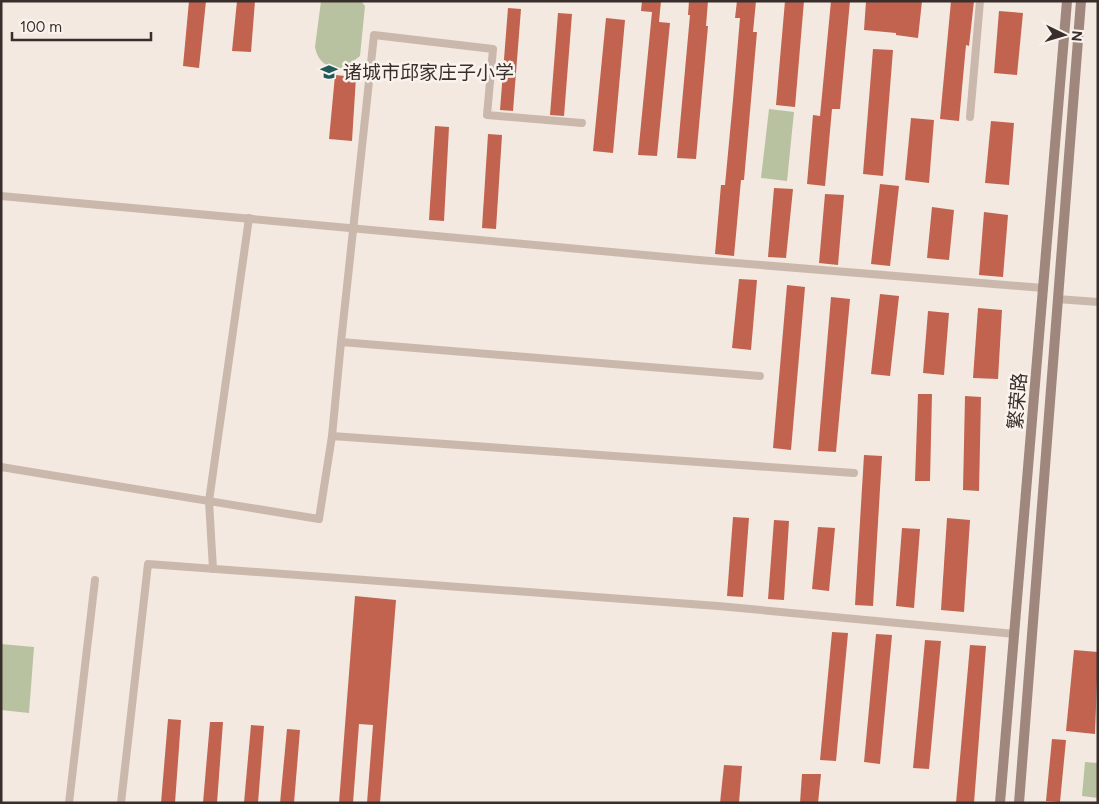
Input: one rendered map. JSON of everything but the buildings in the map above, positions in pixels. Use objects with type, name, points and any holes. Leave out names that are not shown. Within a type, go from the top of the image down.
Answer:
[{"type":"main road","name":"繁荣路","points":[[1000,803],[1067,1]]},
{"type":"main road","name":"繁荣路","points":[[1019,803],[1081,1]]},
{"type":"street","points":[[970,117],[980,1]]},
{"type":"street","points":[[1,466],[319,519],[332,436],[374,35],[493,49],[487,115],[582,123]]},
{"type":"street","points":[[1,196],[699,260],[1043,288]]},
{"type":"street","points":[[213,569],[209,501],[249,218]]},
{"type":"street","points":[[1057,298],[1098,302]]},
{"type":"street","points":[[341,342],[760,376]]},
{"type":"street","points":[[332,436],[854,473]]},
{"type":"street","points":[[121,803],[148,564],[718,606],[1015,634]]},
{"type":"street","points":[[68,803],[95,580]]},
{"type":"green space","points":[[321,1],[361,1],[365,6],[360,56],[343,69],[324,64],[316,52]]},
{"type":"green space","points":[[769,109],[794,112],[787,181],[761,178]]},
{"type":"green space","points":[[1,644],[34,647],[29,713],[1,710]]},
{"type":"green space","points":[[1085,762],[1098,763],[1098,798],[1082,796]]},
{"type":"place","name":"诸城市邱家庄子小学","points":[[329,72]]}]
